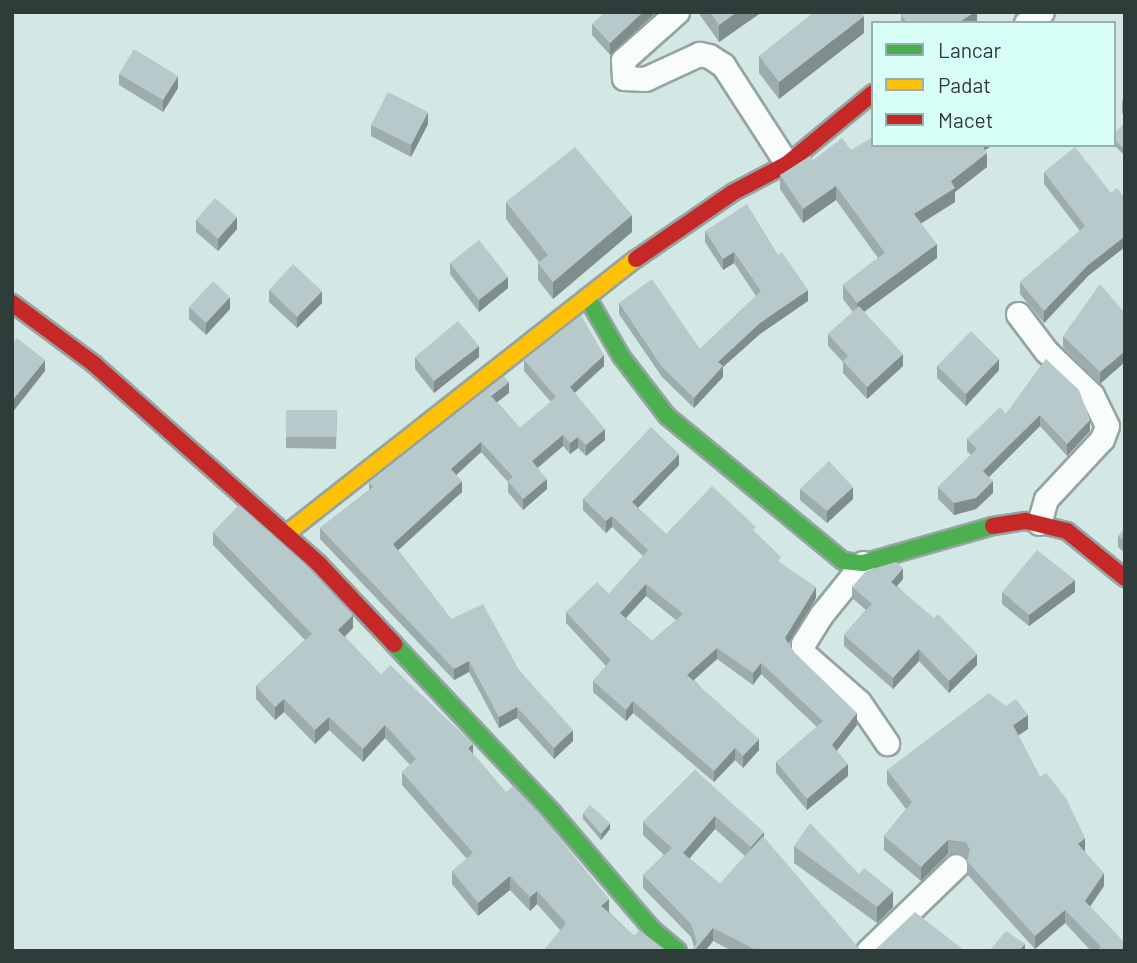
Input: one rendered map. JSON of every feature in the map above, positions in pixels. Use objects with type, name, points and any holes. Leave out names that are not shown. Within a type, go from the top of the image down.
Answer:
[{"type":"street","points":[[677,12],[623,60],[624,78],[645,79],[699,54],[709,56],[723,65],[787,164]]},
{"type":"street","points":[[286,534],[586,297],[732,193],[787,164],[871,95]]},
{"type":"street","points":[[586,297],[621,356],[667,416],[828,552],[843,561],[863,564],[974,529],[1039,523],[1067,531],[1125,578]]},
{"type":"street","points":[[12,303],[93,364],[286,534],[553,813],[643,920],[678,951]]},
{"type":"street","points":[[1018,314],[1069,376],[1092,395],[1107,426],[1102,439],[1046,499],[1039,523]]},
{"type":"street","points":[[863,564],[821,615],[803,644],[803,653],[859,702],[887,743]]},
{"type":"street","points":[[868,951],[956,866]]},
{"type":"building","points":[[605,12],[643,12],[610,43],[592,24]]},
{"type":"building","points":[[710,12],[737,12],[719,25]]},
{"type":"building","points":[[814,12],[861,12],[864,16],[779,82],[759,56]]},
{"type":"building","points":[[975,12],[961,21],[906,21],[901,14]]},
{"type":"building","points":[[134,49],[178,76],[163,100],[119,74]]},
{"type":"building","points":[[388,92],[428,112],[411,145],[371,125]]},
{"type":"building","points":[[1125,123],[1125,150],[1116,141],[1116,132]]},
{"type":"building","points":[[842,138],[851,150],[871,138],[871,147],[983,147],[987,153],[951,181],[955,188],[914,214],[937,244],[857,303],[843,285],[885,253],[836,186],[803,209],[780,175],[810,156],[813,160]]},
{"type":"building","points":[[575,147],[632,215],[553,282],[538,263],[548,255],[506,202]]},
{"type":"building","points":[[1075,147],[1111,193],[1117,188],[1125,198],[1125,236],[1088,265],[1044,311],[1020,282],[1085,226],[1044,172]]},
{"type":"building","points":[[215,198],[237,217],[218,239],[196,220]]},
{"type":"building","points":[[747,204],[778,255],[782,252],[808,290],[760,323],[718,362],[723,366],[694,398],[662,367],[619,303],[652,279],[700,349],[761,291],[734,252],[723,259],[705,231]]},
{"type":"building","points":[[479,240],[508,277],[479,300],[450,263]]},
{"type":"building","points":[[293,264],[322,291],[297,317],[269,290]]},
{"type":"building","points":[[213,281],[230,297],[206,323],[189,307]]},
{"type":"building","points":[[1100,284],[1125,313],[1125,351],[1100,372],[1063,336]]},
{"type":"building","points":[[859,306],[903,354],[867,387],[843,361],[848,356],[828,334]]},
{"type":"building","points":[[581,315],[604,355],[570,387],[605,429],[586,445],[578,437],[570,443],[563,435],[532,461],[547,479],[523,499],[508,481],[513,477],[481,442],[451,469],[462,481],[393,544],[451,619],[483,604],[519,670],[573,730],[554,748],[517,707],[499,717],[469,661],[454,669],[320,528],[373,487],[369,483],[504,376],[509,382],[491,396],[520,428],[556,397],[524,360]]},
{"type":"building","points":[[458,321],[479,346],[434,381],[415,357]]},
{"type":"building","points":[[971,331],[999,359],[966,394],[937,366]]},
{"type":"building","points":[[17,338],[45,360],[12,401],[12,344]]},
{"type":"building","points":[[1046,359],[1079,390],[1090,420],[1067,444],[1040,415],[983,471],[993,481],[976,498],[954,503],[938,487],[977,449],[967,439],[1000,407],[1006,414]]},
{"type":"building","points":[[286,410],[337,410],[336,437],[286,437]]},
{"type":"building","points":[[651,427],[679,454],[632,502],[666,534],[712,486],[756,527],[753,530],[781,557],[778,561],[816,587],[785,638],[794,652],[857,713],[832,745],[848,764],[807,799],[776,762],[823,721],[761,663],[753,673],[717,648],[687,675],[759,739],[743,756],[735,748],[714,771],[633,701],[626,710],[593,681],[611,660],[566,612],[597,582],[609,594],[648,550],[612,516],[606,521],[583,499]],"holes":[[[646,584],[683,614],[652,641],[620,613]]]},
{"type":"building","points":[[829,461],[853,487],[827,511],[800,489]]},
{"type":"building","points":[[239,505],[306,565],[353,615],[338,630],[381,675],[390,665],[473,744],[468,748],[506,792],[513,786],[539,813],[609,899],[601,906],[634,936],[639,930],[667,951],[543,951],[566,923],[537,891],[530,897],[510,876],[478,903],[452,871],[473,853],[402,772],[416,759],[385,725],[363,749],[329,717],[315,730],[284,699],[275,707],[256,686],[312,634],[213,532]]},
{"type":"building","points":[[1125,528],[1125,541],[1118,536]]},
{"type":"building","points":[[1037,550],[1075,580],[1029,615],[1002,592]]},
{"type":"building","points":[[896,562],[903,568],[891,582],[934,618],[938,614],[977,654],[949,681],[919,649],[893,678],[844,635],[872,604],[852,587],[866,571]]},
{"type":"building","points":[[989,693],[1006,706],[1016,699],[1028,715],[1013,725],[1040,777],[1046,773],[1066,798],[1085,838],[1078,844],[1104,873],[1085,901],[1125,943],[1125,951],[1096,951],[1101,947],[1065,910],[1035,936],[967,861],[970,850],[966,842],[948,840],[921,867],[884,836],[912,802],[887,770]]},
{"type":"building","points":[[695,770],[764,832],[751,847],[715,816],[683,853],[720,884],[763,836],[861,951],[758,951],[713,928],[692,951],[697,942],[691,924],[643,875],[672,848],[643,822]]},
{"type":"building","points":[[590,805],[610,823],[601,834],[583,813]]},
{"type":"building","points":[[810,823],[859,874],[864,868],[893,891],[877,907],[794,846]]},
{"type":"building","points":[[915,912],[965,951],[874,951]]},
{"type":"building","points":[[1006,931],[1025,944],[1018,951],[989,951]]},
{"type":"traffic: fast","points":[[587,297],[621,356],[667,416],[843,561],[863,563],[993,526]]},
{"type":"traffic: fast","points":[[394,644],[553,813],[652,929],[678,951]]},
{"type":"traffic: slow","points":[[286,534],[636,259]]},
{"type":"traffic: jam","points":[[636,259],[732,193],[787,164],[871,95]]},
{"type":"traffic: jam","points":[[12,303],[94,364],[319,564],[394,644]]},
{"type":"traffic: jam","points":[[993,526],[1026,521],[1067,531],[1125,578]]}]
